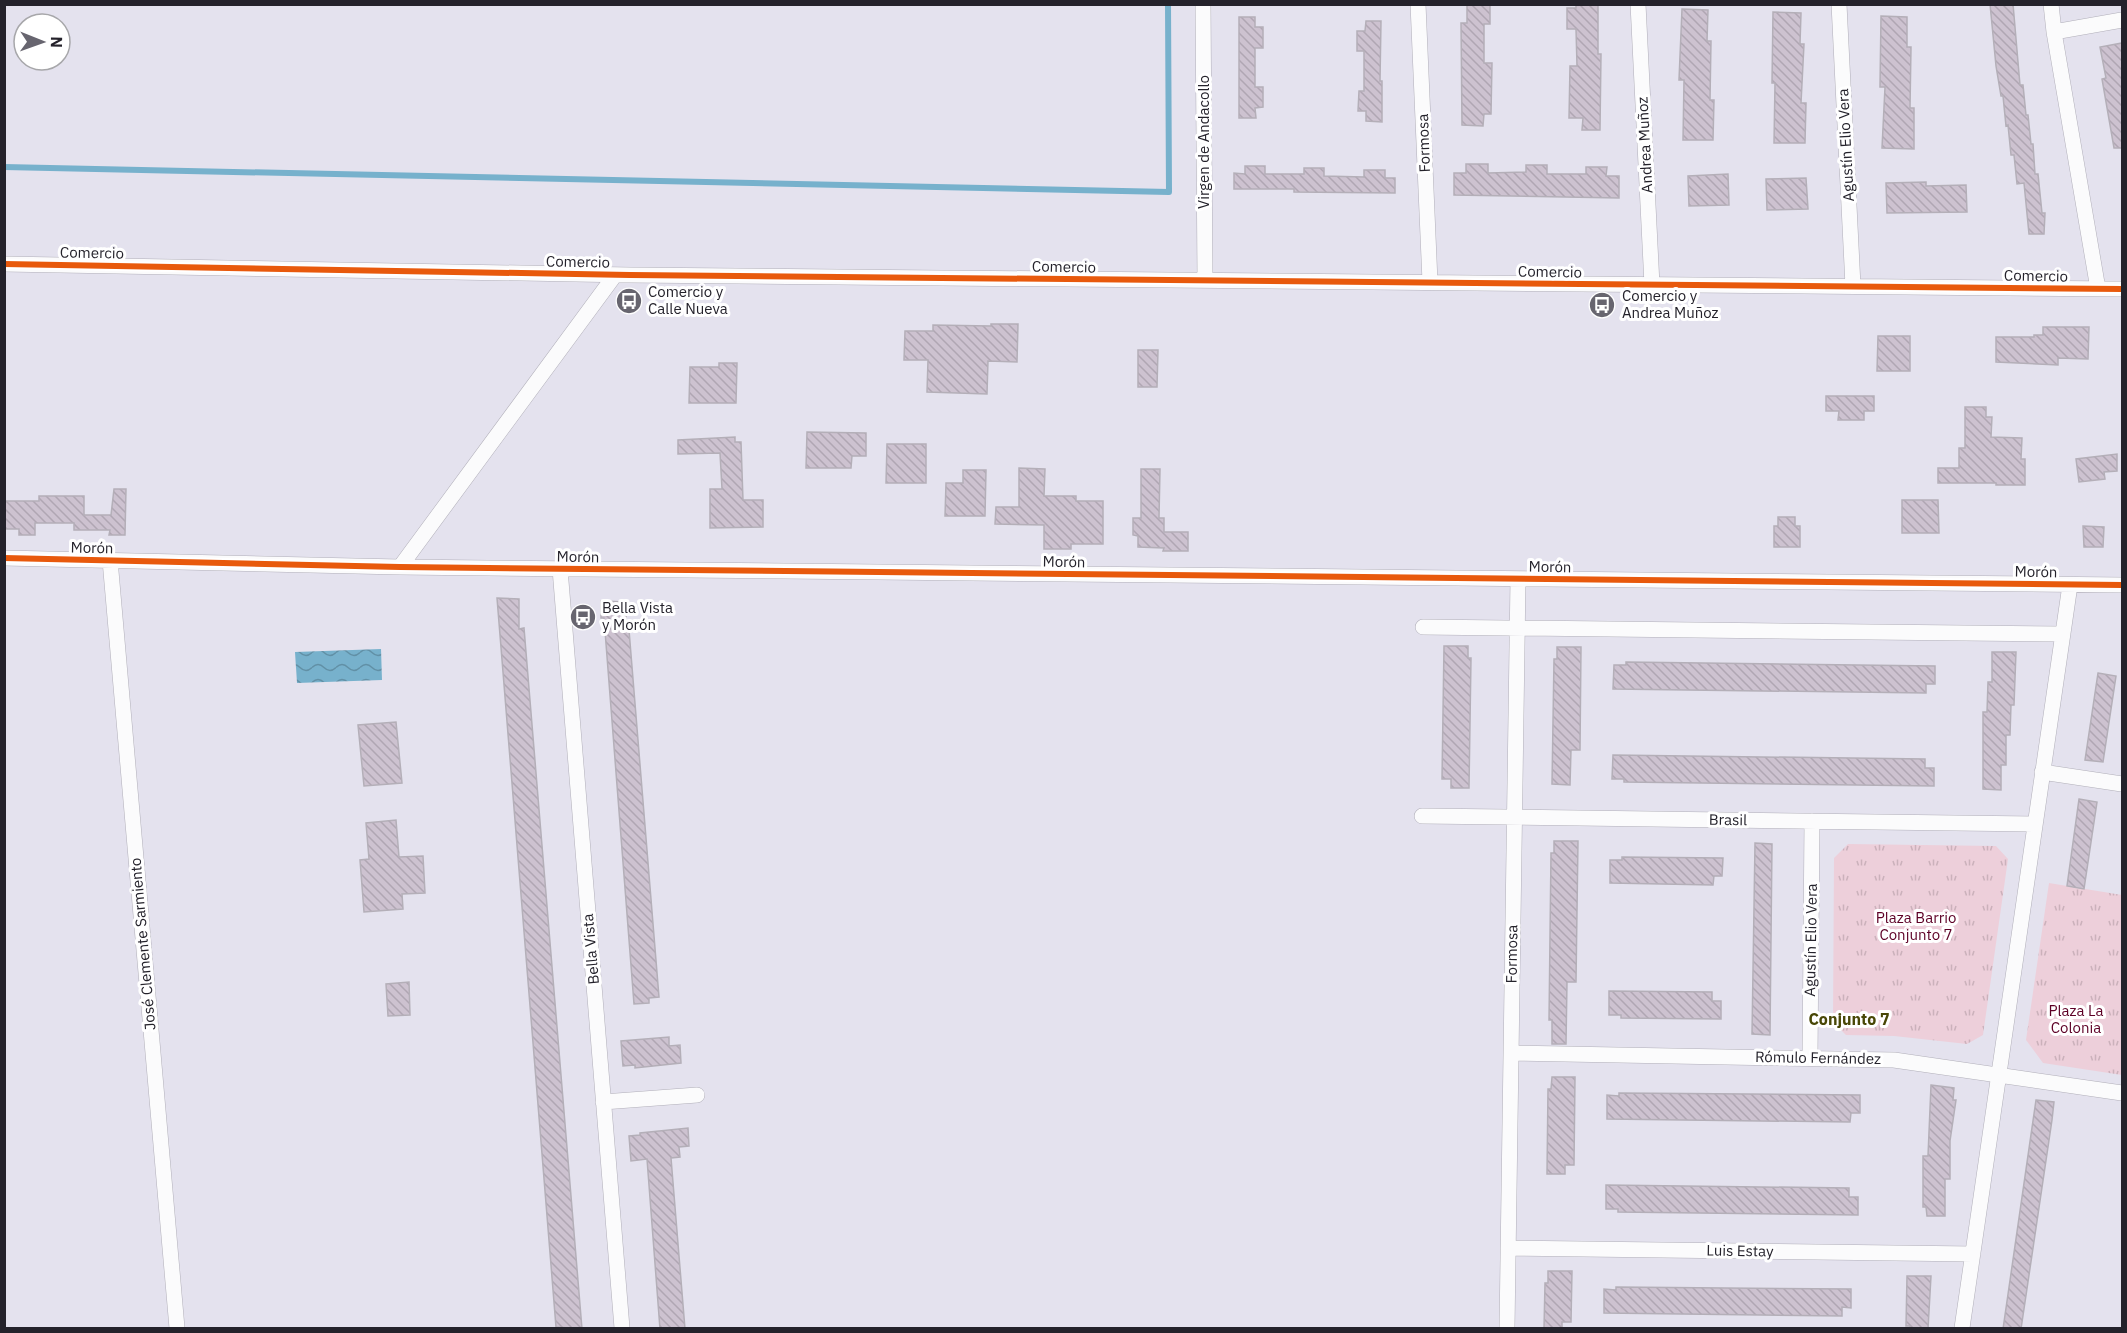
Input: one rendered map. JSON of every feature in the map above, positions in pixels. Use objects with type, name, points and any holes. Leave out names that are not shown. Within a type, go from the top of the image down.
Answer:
[{"type":"street","name":"Virgen de Andacollo","points":[[1203,4],[1205,280]]},
{"type":"street","name":"Formosa","points":[[1418,4],[1430,282]]},
{"type":"street","name":"Andrea Muñoz","points":[[1638,4],[1652,285]]},
{"type":"street","name":"Agustín Elio Vera","points":[[1839,4],[1853,286]]},
{"type":"street","points":[[2051,4],[2098,289]]},
{"type":"street","points":[[2054,32],[2122,20]]},
{"type":"street","name":"Comercio","points":[[4,264],[615,275],[2122,289]]},
{"type":"street","points":[[400,567],[615,275]]},
{"type":"street","name":"Morón","points":[[4,558],[400,567],[2122,585]]},
{"type":"street","name":"José Clemente Sarmiento","points":[[110,560],[177,1329]]},
{"type":"street","name":"Bella Vista","points":[[560,568],[622,1329]]},
{"type":"street","name":"Formosa","points":[[1507,1329],[1518,579]]},
{"type":"street","points":[[1962,1329],[2061,634],[2070,585]]},
{"type":"street","points":[[1423,627],[2061,634]]},
{"type":"street","points":[[2042,772],[2122,784]]},
{"type":"street","name":"Brasil","points":[[1422,816],[2034,824]]},
{"type":"street","name":"Agustín Elio Vera","points":[[1810,1058],[1812,821]]},
{"type":"street","name":"Rómulo Fernández","points":[[1511,1053],[1894,1060],[2122,1093]]},
{"type":"street","points":[[603,1102],[697,1095]]},
{"type":"street","name":"Luis Estay","points":[[1508,1248],[1973,1254]]},
{"type":"green space","name":"Plaza Barrio Conjunto 7","points":[[1848,844],[1996,846],[2008,859],[1983,1035],[1967,1044],[1894,1036],[1846,1035],[1833,1022],[1834,858]]},
{"type":"green space","name":"Plaza La Colonia","points":[[2049,883],[2122,895],[2122,1075],[2043,1063],[2026,1040]]},
{"type":"water","points":[[381,649],[382,680],[297,683],[295,652]]},
{"type":"building","points":[[1467,4],[1490,4],[1490,24],[1484,24],[1484,63],[1492,63],[1491,114],[1484,114],[1483,126],[1462,125],[1461,23],[1467,23]]},
{"type":"building","points":[[1576,4],[1598,4],[1598,54],[1601,54],[1600,130],[1582,130],[1583,118],[1569,118],[1570,66],[1577,66],[1576,29],[1567,29],[1567,8],[1576,8]]},
{"type":"building","points":[[1990,4],[2013,4],[2020,85],[2023,85],[2042,213],[2045,213],[2044,234],[2029,234],[2024,183],[2017,184],[2014,155],[2011,155],[2008,125],[2006,126],[2003,96],[2001,96],[1996,66]]},
{"type":"building","points":[[1682,9],[1708,10],[1707,41],[1711,41],[1710,100],[1714,100],[1713,140],[1683,140],[1684,80],[1679,80]]},
{"type":"building","points":[[1773,12],[1801,13],[1800,44],[1804,44],[1801,103],[1806,103],[1805,143],[1774,143]]},
{"type":"building","points":[[1881,16],[1907,17],[1907,47],[1911,47],[1910,108],[1914,108],[1914,149],[1882,148],[1885,87],[1880,87]]},
{"type":"building","points":[[1239,17],[1255,17],[1255,27],[1263,27],[1263,48],[1255,48],[1255,87],[1263,87],[1263,107],[1255,108],[1256,118],[1239,118]]},
{"type":"building","points":[[1366,21],[1381,21],[1382,122],[1366,121],[1366,111],[1358,111],[1359,91],[1364,91],[1364,51],[1357,51],[1357,31],[1365,31]]},
{"type":"building","points":[[2122,43],[2122,148],[2114,148],[2102,79],[2106,78],[2100,47]]},
{"type":"building","points":[[1466,164],[1488,164],[1488,173],[1526,172],[1526,165],[1547,165],[1547,174],[1586,174],[1586,167],[1607,167],[1606,176],[1619,176],[1619,198],[1454,195],[1454,173],[1466,173]]},
{"type":"building","points":[[1245,166],[1265,166],[1265,174],[1304,174],[1304,168],[1324,168],[1324,176],[1364,177],[1364,170],[1385,170],[1385,178],[1395,178],[1395,193],[1234,189],[1234,173],[1245,174]]},
{"type":"building","points":[[1728,174],[1729,205],[1689,206],[1688,176]]},
{"type":"building","points":[[1806,178],[1808,209],[1767,210],[1766,179]]},
{"type":"building","points":[[1926,182],[1926,186],[1966,185],[1967,212],[1887,213],[1886,183]]},
{"type":"building","points":[[991,324],[1018,324],[1017,362],[988,361],[987,394],[927,392],[928,360],[904,360],[905,331],[933,331],[933,325],[991,326]]},
{"type":"building","points":[[2043,327],[2089,327],[2088,359],[2058,358],[2058,365],[1996,362],[1996,337],[2034,337],[2034,335],[2043,335]]},
{"type":"building","points":[[1878,336],[1910,336],[1910,371],[1877,371]]},
{"type":"building","points":[[1138,350],[1158,350],[1157,387],[1138,387]]},
{"type":"building","points":[[719,363],[737,363],[736,403],[689,403],[690,367],[719,367]]},
{"type":"building","points":[[1826,396],[1874,396],[1874,411],[1864,411],[1864,420],[1838,420],[1839,411],[1826,411]]},
{"type":"building","points":[[1965,407],[1986,407],[1986,417],[1992,417],[1991,437],[2022,438],[2021,459],[2025,459],[2025,485],[1938,483],[1938,468],[1959,468],[1959,448],[1965,448]]},
{"type":"building","points":[[807,432],[866,433],[866,456],[852,456],[851,468],[806,468]]},
{"type":"building","points":[[735,437],[735,442],[741,442],[743,500],[763,500],[763,527],[710,528],[710,489],[722,489],[720,453],[678,454],[678,440]]},
{"type":"building","points":[[887,444],[926,444],[926,483],[886,483]]},
{"type":"building","points":[[2117,454],[2117,471],[2104,472],[2105,479],[2079,482],[2076,459]]},
{"type":"building","points":[[1019,468],[1045,469],[1044,496],[1076,496],[1076,501],[1103,501],[1103,544],[1071,544],[1071,549],[1044,549],[1044,525],[995,524],[996,507],[1019,507]]},
{"type":"building","points":[[1141,469],[1160,469],[1159,518],[1164,518],[1164,532],[1188,532],[1188,551],[1163,551],[1164,548],[1138,547],[1138,536],[1133,535],[1133,518],[1141,518]]},
{"type":"building","points":[[963,470],[986,470],[985,516],[945,516],[946,483],[963,483]]},
{"type":"building","points":[[114,489],[126,489],[125,535],[109,535],[110,530],[74,530],[74,523],[35,523],[35,535],[19,535],[19,529],[4,529],[4,501],[39,501],[39,496],[84,496],[84,515],[111,515]]},
{"type":"building","points":[[1902,500],[1938,500],[1939,533],[1902,533]]},
{"type":"building","points":[[1778,517],[1795,517],[1795,526],[1800,526],[1800,547],[1774,547],[1774,526],[1778,526]]},
{"type":"building","points":[[2083,526],[2104,527],[2103,547],[2084,547]]},
{"type":"building","points":[[497,598],[519,599],[519,629],[524,628],[582,1329],[556,1327]]},
{"type":"building","points":[[601,601],[626,602],[626,631],[629,630],[659,997],[649,998],[649,1003],[634,1004]]},
{"type":"building","points":[[1444,646],[1468,646],[1468,658],[1471,658],[1469,788],[1451,788],[1451,779],[1442,779]]},
{"type":"building","points":[[1557,647],[1581,647],[1580,750],[1571,750],[1570,785],[1552,784],[1554,659],[1557,659]]},
{"type":"building","points":[[1992,652],[2016,652],[2014,705],[2011,705],[2010,735],[2006,735],[2006,765],[2001,765],[2001,790],[1983,789],[1983,712],[1987,712],[1988,682],[1992,682]]},
{"type":"building","points":[[1626,662],[1935,666],[1935,684],[1926,684],[1926,693],[1613,689],[1614,665],[1626,665]]},
{"type":"building","points":[[2098,673],[2116,676],[2103,762],[2085,760]]},
{"type":"building","points":[[396,722],[402,783],[364,786],[358,725]]},
{"type":"building","points":[[1613,755],[1925,759],[1925,768],[1934,768],[1934,786],[1624,782],[1624,779],[1612,779]]},
{"type":"building","points":[[2079,799],[2097,802],[2084,889],[2067,886]]},
{"type":"building","points":[[396,820],[399,857],[423,856],[425,893],[402,894],[403,909],[364,912],[360,860],[369,859],[366,823]]},
{"type":"building","points":[[1554,841],[1578,841],[1576,982],[1567,982],[1566,1044],[1552,1044],[1552,1020],[1549,1020],[1551,853],[1554,853]]},
{"type":"building","points":[[1755,843],[1772,844],[1770,1035],[1752,1034]]},
{"type":"building","points":[[1622,857],[1723,858],[1722,876],[1714,876],[1713,885],[1610,883],[1610,860],[1622,860]]},
{"type":"building","points":[[409,982],[410,1015],[388,1016],[386,984]]},
{"type":"building","points":[[1609,991],[1712,992],[1712,1001],[1721,1001],[1721,1019],[1621,1018],[1621,1015],[1609,1015]]},
{"type":"building","points":[[669,1037],[669,1046],[680,1045],[681,1063],[635,1068],[635,1065],[623,1066],[621,1041]]},
{"type":"building","points":[[1552,1077],[1575,1077],[1574,1165],[1565,1165],[1565,1174],[1547,1174],[1548,1089],[1551,1089]]},
{"type":"building","points":[[1931,1085],[1954,1088],[1953,1100],[1956,1100],[1950,1141],[1950,1179],[1945,1179],[1945,1216],[1927,1216],[1926,1207],[1923,1207],[1923,1156],[1928,1156]]},
{"type":"building","points":[[1619,1093],[1860,1095],[1860,1113],[1851,1113],[1850,1122],[1607,1119],[1607,1095],[1619,1096]]},
{"type":"building","points":[[2036,1100],[2054,1102],[2052,1120],[2021,1329],[2003,1329]]},
{"type":"building","points":[[688,1128],[689,1146],[679,1147],[680,1157],[671,1158],[685,1329],[660,1329],[647,1159],[631,1161],[629,1136]]},
{"type":"building","points":[[1606,1185],[1849,1188],[1849,1197],[1858,1197],[1858,1215],[1618,1212],[1618,1209],[1606,1209]]},
{"type":"building","points":[[1548,1271],[1572,1271],[1571,1322],[1562,1322],[1562,1329],[1544,1329],[1545,1283],[1548,1283]]},
{"type":"building","points":[[1907,1276],[1931,1276],[1928,1329],[1910,1329],[1910,1326],[1906,1326]]},
{"type":"building","points":[[1616,1287],[1851,1289],[1851,1308],[1842,1307],[1842,1316],[1604,1313],[1604,1289],[1616,1290]]},
{"type":"waterway","points":[[4,167],[1169,192],[1168,4]]},
{"type":"cycle path","points":[[4,264],[630,275],[2122,289]]},
{"type":"cycle path","points":[[4,558],[400,567],[2122,585]]},
{"type":"place","name":"Comercio y Calle Nueva","points":[[629,301]]},
{"type":"place","name":"Comercio y Andrea Muñoz","points":[[1602,305]]},
{"type":"place","name":"Bella Vista y Morón","points":[[583,617]]},
{"type":"district","name":"Conjunto 7","points":[[1849,1019]]}]
